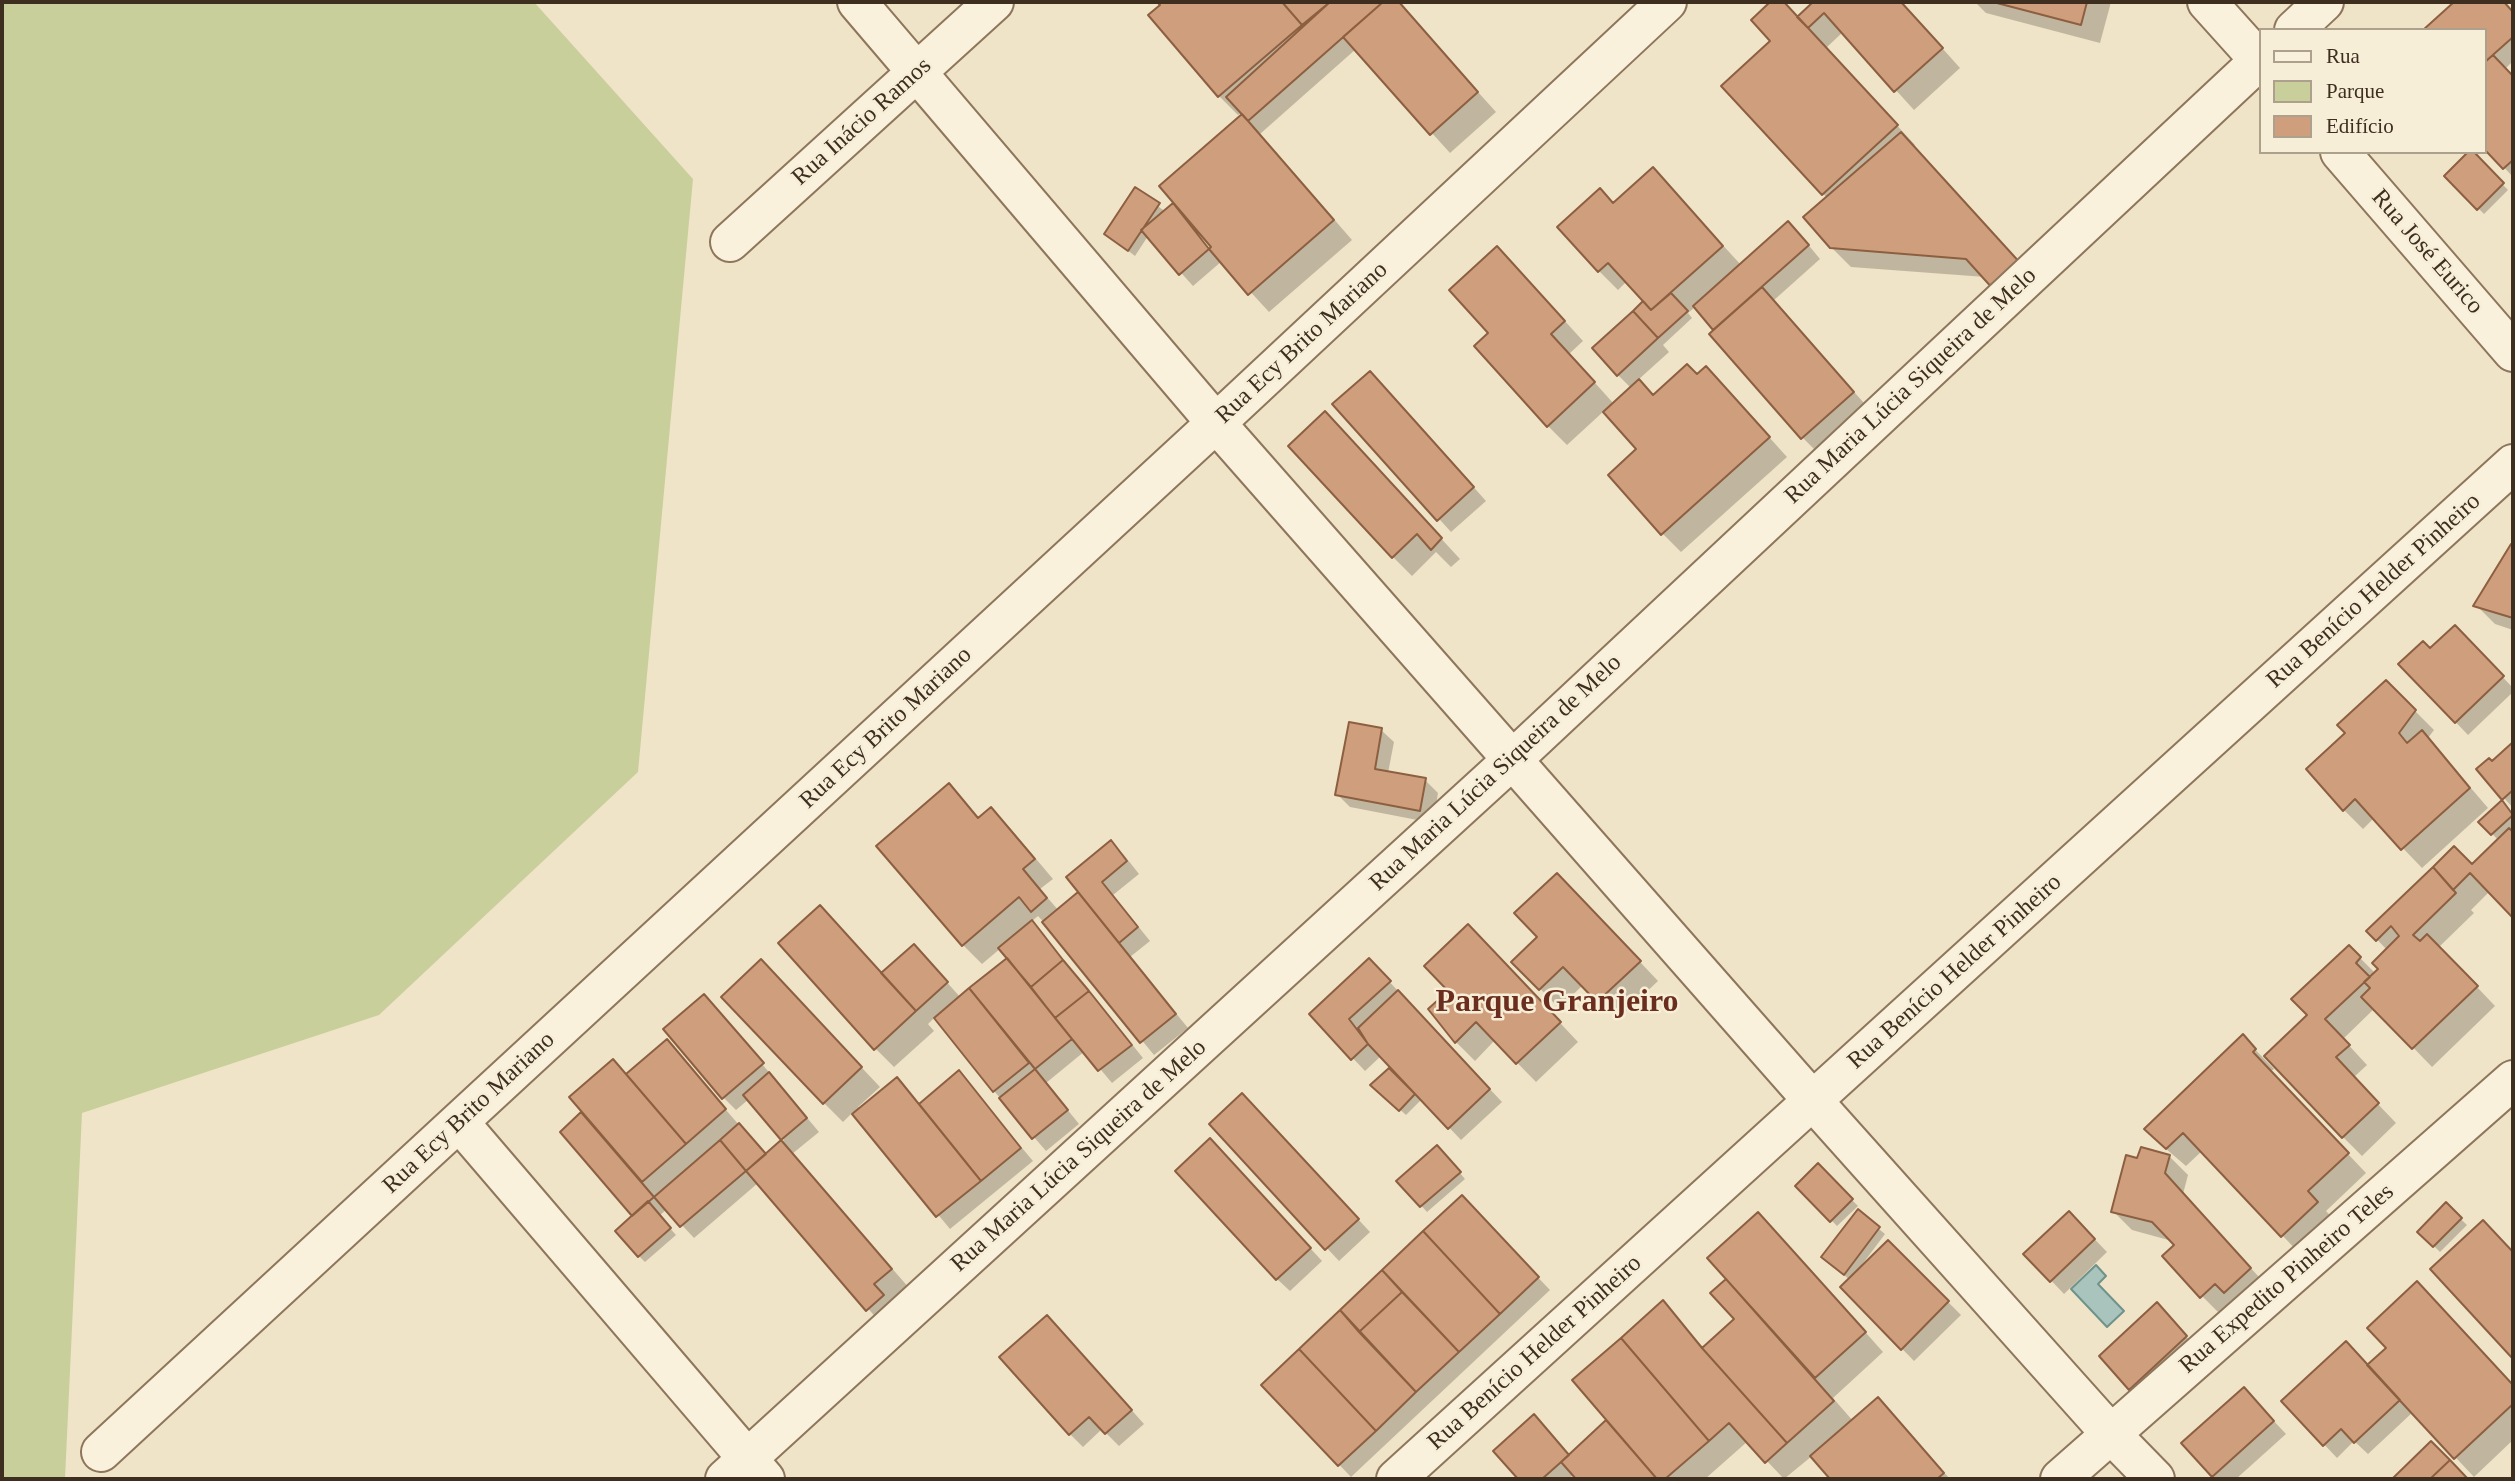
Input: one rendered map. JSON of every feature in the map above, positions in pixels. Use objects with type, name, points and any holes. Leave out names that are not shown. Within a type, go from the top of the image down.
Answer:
[{"type":"street","points":[[857,2],[1216,423],[1512,760],[1813,1101],[2111,1434],[2155,1479]]},
{"type":"street","name":"Rua Inácio Ramos","points":[[730,242],[994,2]]},
{"type":"street","name":"Rua Ecy Brito Mariano","points":[[101,1452],[1216,423],[1667,2]]},
{"type":"street","points":[[2207,2],[2260,59]]},
{"type":"street","points":[[2296,28],[2324,2]]},
{"type":"street","name":"Rua Maria Lúcia Siqueira de Melo","points":[[746,1473],[2260,61]]},
{"type":"street","name":"Rua José Eurico","points":[[2342,154],[2513,352]]},
{"type":"street","name":"Rua Benício Helder Pinheiro","points":[[1396,1479],[2513,464]]},
{"type":"street","name":"Rua Expedito Pinheiro Teles","points":[[2060,1479],[2513,1080]]},
{"type":"street","points":[[459,1122],[746,1473]]},
{"type":"green space","points":[[2,2],[534,2],[693,179],[638,772],[379,1015],[82,1113],[65,1479],[2,1479]]},
{"type":"water","points":[[2096,1265],[2106,1276],[2098,1284],[2124,1311],[2107,1327],[2071,1289]]},
{"type":"building","points":[[1157,2],[1282,2],[1302,25],[1218,97],[1148,15],[1160,5]]},
{"type":"building","points":[[1282,2],[1330,2],[1302,25]]},
{"type":"building","points":[[1330,2],[1383,2],[1248,121],[1226,97]]},
{"type":"building","points":[[1383,2],[1399,2],[1478,92],[1430,135],[1343,37]]},
{"type":"building","points":[[1770,2],[1784,2],[1898,125],[1822,195],[1721,86],[1770,41],[1751,20]]},
{"type":"building","points":[[1813,2],[1901,2],[1943,48],[1894,92],[1824,13],[1808,28],[1797,17]]},
{"type":"building","points":[[1993,2],[2087,2],[2081,25]]},
{"type":"building","points":[[2454,2],[2504,2],[2513,12],[2513,37],[2487,60],[2487,28],[2425,28]]},
{"type":"building","points":[[2493,55],[2513,76],[2513,160],[2503,169],[2487,152],[2487,60]]},
{"type":"building","points":[[1242,114],[1334,220],[1248,295],[1159,186]]},
{"type":"building","points":[[1901,132],[2022,265],[1994,290],[1966,259],[1830,248],[1803,217]]},
{"type":"building","points":[[2466,154],[2476,154],[2504,183],[2477,210],[2444,176]]},
{"type":"building","points":[[1653,167],[1723,246],[1651,310],[1608,263],[1598,272],[1557,227],[1600,188],[1613,203]]},
{"type":"building","points":[[1135,187],[1160,203],[1128,251],[1104,234]]},
{"type":"building","points":[[1173,203],[1209,249],[1179,275],[1141,230]]},
{"type":"building","points":[[1788,221],[1809,245],[1713,330],[1693,306]]},
{"type":"building","points":[[1497,246],[1565,321],[1551,334],[1595,382],[1547,427],[1474,346],[1488,333],[1449,290]]},
{"type":"building","points":[[1762,287],[1854,392],[1801,439],[1709,334]]},
{"type":"building","points":[[1671,293],[1688,311],[1658,338],[1633,311],[1643,301],[1651,310]]},
{"type":"building","points":[[1633,311],[1658,338],[1617,376],[1592,348]]},
{"type":"building","points":[[1687,364],[1697,374],[1706,366],[1770,437],[1661,535],[1608,475],[1636,449],[1603,412],[1639,379],[1653,395]]},
{"type":"building","points":[[1370,371],[1474,487],[1437,521],[1332,404]]},
{"type":"building","points":[[1325,411],[1442,538],[1431,550],[1417,534],[1392,558],[1288,446]]},
{"type":"building","points":[[2511,544],[2513,546],[2513,618],[2473,606]]},
{"type":"building","points":[[2455,625],[2504,676],[2455,723],[2398,664],[2423,641],[2430,648]]},
{"type":"building","points":[[2386,680],[2416,710],[2399,733],[2407,743],[2422,730],[2470,788],[2401,850],[2355,799],[2343,811],[2306,769],[2345,733],[2337,725]]},
{"type":"building","points":[[1349,722],[1382,728],[1375,769],[1426,778],[1420,811],[1335,795]]},
{"type":"building","points":[[2513,742],[2513,790],[2502,800],[2476,769],[2489,758],[2492,761]]},
{"type":"building","points":[[949,783],[978,818],[991,807],[1035,859],[1023,869],[1047,898],[1031,912],[1019,897],[962,946],[876,846]]},
{"type":"building","points":[[2502,800],[2513,815],[2491,835],[2478,822]]},
{"type":"building","points":[[2509,828],[2513,832],[2513,918],[2470,873],[2453,890],[2433,867],[2454,846],[2472,864]]},
{"type":"building","points":[[1111,840],[1127,861],[1102,882],[1138,927],[1119,943],[1066,877]]},
{"type":"building","points":[[2433,867],[2456,893],[2413,935],[2420,941],[2427,934],[2478,986],[2412,1049],[2361,997],[2370,988],[2364,982],[2378,969],[2372,963],[2399,936],[2391,926],[2376,941],[2366,931]]},
{"type":"building","points":[[1557,873],[1641,961],[1597,1002],[1563,967],[1539,990],[1511,962],[1537,937],[1514,913]]},
{"type":"building","points":[[1078,892],[1176,1014],[1140,1043],[1042,922]]},
{"type":"building","points":[[820,905],[916,1011],[874,1050],[778,943]]},
{"type":"building","points":[[1032,920],[1063,960],[1031,987],[998,948]]},
{"type":"building","points":[[1468,924],[1561,1022],[1516,1064],[1476,1022],[1455,1043],[1428,1009],[1448,991],[1424,966]]},
{"type":"building","points":[[914,944],[948,982],[916,1011],[881,973]]},
{"type":"building","points":[[2349,945],[2361,957],[2356,963],[2370,977],[2325,1019],[2350,1045],[2336,1057],[2379,1103],[2342,1138],[2264,1056],[2307,1015],[2291,999]]},
{"type":"building","points":[[1007,958],[1072,1039],[1035,1069],[969,988]]},
{"type":"building","points":[[1369,958],[1391,981],[1349,1019],[1368,1044],[1351,1060],[1309,1014]]},
{"type":"building","points":[[761,959],[862,1067],[823,1104],[721,997]]},
{"type":"building","points":[[1063,960],[1089,991],[1055,1018],[1031,987]]},
{"type":"building","points":[[969,988],[1029,1063],[993,1092],[934,1018]]},
{"type":"building","points":[[1398,990],[1490,1089],[1448,1129],[1368,1044],[1358,1028]]},
{"type":"building","points":[[1089,991],[1132,1045],[1098,1071],[1055,1018]]},
{"type":"building","points":[[704,994],[764,1063],[722,1099],[663,1029]]},
{"type":"building","points":[[2243,1034],[2256,1049],[2253,1052],[2349,1153],[2308,1191],[2318,1202],[2281,1237],[2183,1133],[2166,1149],[2144,1129]]},
{"type":"building","points":[[667,1039],[726,1109],[686,1144],[626,1074]]},
{"type":"building","points":[[613,1059],[686,1144],[642,1182],[569,1097]]},
{"type":"building","points":[[1389,1068],[1415,1094],[1399,1111],[1370,1085]]},
{"type":"building","points":[[1035,1069],[1068,1110],[1032,1139],[999,1098]]},
{"type":"building","points":[[959,1070],[1021,1148],[981,1181],[919,1104]]},
{"type":"building","points":[[769,1072],[807,1118],[781,1140],[743,1095]]},
{"type":"building","points":[[897,1077],[981,1181],[936,1217],[852,1114]]},
{"type":"building","points":[[1242,1093],[1359,1219],[1325,1250],[1209,1124]]},
{"type":"building","points":[[581,1112],[654,1197],[632,1216],[560,1132]]},
{"type":"building","points":[[739,1123],[766,1154],[746,1171],[720,1140]]},
{"type":"building","points":[[1210,1138],[1311,1248],[1276,1280],[1175,1171]]},
{"type":"building","points":[[720,1140],[746,1171],[680,1227],[654,1197]]},
{"type":"building","points":[[781,1140],[892,1269],[874,1284],[884,1295],[866,1311],[746,1171]]},
{"type":"building","points":[[1437,1145],[1461,1172],[1420,1207],[1396,1181]]},
{"type":"building","points":[[2141,1147],[2170,1155],[2165,1173],[2251,1268],[2224,1293],[2215,1284],[2200,1298],[2162,1256],[2174,1245],[2152,1222],[2111,1212],[2126,1155],[2137,1158]]},
{"type":"building","points":[[1818,1163],[1853,1199],[1830,1222],[1795,1186]]},
{"type":"building","points":[[1462,1195],[1539,1277],[1500,1314],[1423,1231]]},
{"type":"building","points":[[648,1201],[671,1228],[638,1257],[615,1231]]},
{"type":"building","points":[[2446,1202],[2462,1218],[2433,1247],[2417,1232]]},
{"type":"building","points":[[1858,1209],[1880,1227],[1844,1275],[1821,1257]]},
{"type":"building","points":[[2069,1211],[2095,1239],[2050,1282],[2023,1254]]},
{"type":"building","points":[[1758,1212],[1866,1332],[1815,1378],[1707,1258]]},
{"type":"building","points":[[2483,1220],[2513,1252],[2513,1359],[2430,1269]]},
{"type":"building","points":[[1423,1231],[1500,1314],[1459,1352],[1382,1270]]},
{"type":"building","points":[[1888,1240],[1949,1301],[1901,1350],[1840,1287]]},
{"type":"building","points":[[1382,1270],[1402,1292],[1359,1332],[1340,1310]]},
{"type":"building","points":[[1726,1279],[1834,1401],[1787,1443],[1702,1348],[1734,1319],[1710,1293]]},
{"type":"building","points":[[2417,1281],[2513,1385],[2513,1404],[2454,1459],[2367,1365],[2386,1348],[2367,1328]]},
{"type":"building","points":[[1402,1292],[1459,1352],[1416,1392],[1359,1332]]},
{"type":"building","points":[[1663,1300],[1787,1443],[1765,1463],[1729,1423],[1709,1441],[1621,1338]]},
{"type":"building","points":[[2157,1302],[2187,1336],[2129,1390],[2099,1356]]},
{"type":"building","points":[[1340,1310],[1416,1392],[1376,1431],[1299,1349]]},
{"type":"building","points":[[1047,1315],[1132,1410],[1105,1434],[1089,1417],[1069,1435],[999,1357]]},
{"type":"building","points":[[1621,1338],[1709,1441],[1665,1479],[1657,1479],[1572,1380]]},
{"type":"building","points":[[2346,1341],[2400,1400],[2354,1443],[2341,1429],[2323,1446],[2281,1401]]},
{"type":"building","points":[[1299,1349],[1376,1431],[1338,1466],[1261,1385]]},
{"type":"building","points":[[2244,1387],[2274,1421],[2212,1477],[2181,1443]]},
{"type":"building","points":[[1878,1397],[1944,1473],[1937,1479],[1830,1479],[1810,1456]]},
{"type":"building","points":[[1534,1414],[1569,1455],[1542,1479],[1518,1479],[1493,1451]]},
{"type":"building","points":[[1606,1420],[1657,1479],[1576,1479],[1561,1462]]},
{"type":"building","points":[[2431,1441],[2450,1460],[2430,1479],[2392,1479]]},
{"type":"building","points":[[2450,1460],[2468,1479],[2430,1479]]},
{"type":"district","name":"Parque Granjeiro","points":[[1557,1003]]}]
